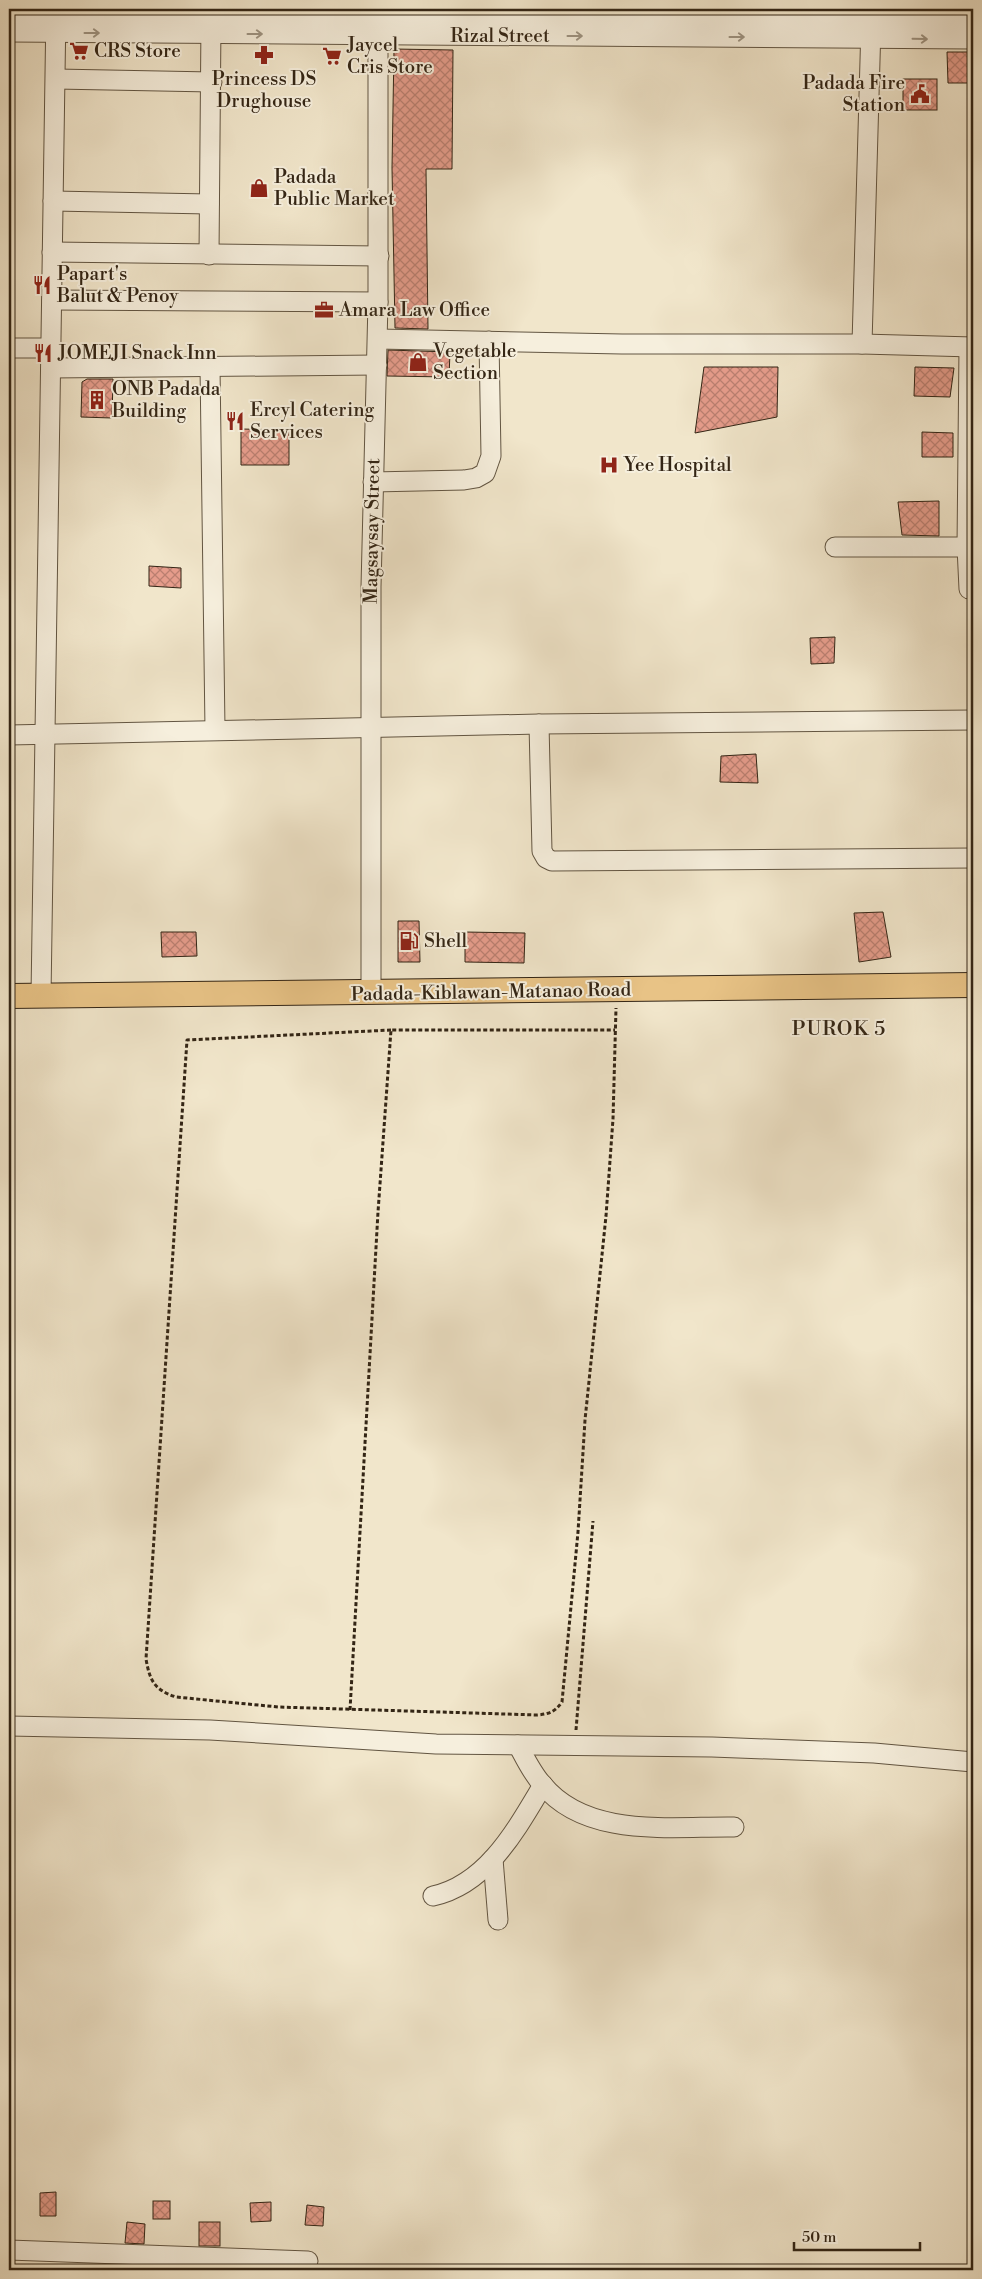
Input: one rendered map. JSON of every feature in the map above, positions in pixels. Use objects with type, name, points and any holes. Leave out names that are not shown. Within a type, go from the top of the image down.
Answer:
[{"type":"main road","name":"Padada-Kiblawan-Matanao Road","points":[[9,996],[371,994],[973,986]]},
{"type":"street","name":"Rizal Street","points":[[211,20],[342,13],[378,20]]},
{"type":"street","name":"Rizal Street","points":[[9,15],[56,19],[871,22]]},
{"type":"street","name":"Rizal Street","points":[[9,32],[56,19]]},
{"type":"street","points":[[41,996],[56,19]]},
{"type":"street","points":[[209,255],[212,82],[211,20]]},
{"type":"street","name":"Magsaysay Street","points":[[371,994],[373,482],[379,256],[378,20]]},
{"type":"street","points":[[871,22],[973,21]]},
{"type":"street","points":[[871,22],[973,40]]},
{"type":"street","points":[[862,344],[871,22]]},
{"type":"street","points":[[56,79],[212,82]]},
{"type":"street","points":[[53,201],[209,204]]},
{"type":"street","points":[[52,252],[379,256]]},
{"type":"street","points":[[52,300],[378,302]]},
{"type":"street","points":[[378,339],[622,344],[862,344],[971,347],[967,548],[969,589],[973,589]]},
{"type":"street","points":[[373,482],[464,480],[476,478],[485,473],[491,456],[489,342]]},
{"type":"street","points":[[9,348],[52,348]]},
{"type":"street","points":[[51,368],[377,365]]},
{"type":"street","points":[[210,367],[215,729]]},
{"type":"street","points":[[835,547],[967,548]]},
{"type":"street","points":[[9,735],[215,729],[371,729],[538,724],[973,720]]},
{"type":"street","points":[[538,724],[542,851],[552,861],[973,858]]},
{"type":"street","points":[[9,1726],[210,1730],[367,1742],[712,1747],[874,1753],[973,1762]]},
{"type":"street","points":[[518,1745],[542,1785],[581,1814],[602,1822],[644,1826],[734,1828]]},
{"type":"street","points":[[433,1896],[450,1892],[467,1883],[493,1859],[520,1824],[542,1785]]},
{"type":"street","points":[[493,1859],[498,1920]]},
{"type":"street","points":[[9,2250],[308,2262]]},
{"type":"path","points":[[615,1030],[391,1030],[187,1040],[146,1660],[154,1685],[162,1692],[176,1698],[278,1707],[537,1715],[550,1714],[562,1702],[578,1532],[584,1420],[606,1216],[613,1119],[616,990]]},
{"type":"path","points":[[350,1710],[378,1212],[391,1030]]},
{"type":"path","points":[[575,1745],[594,1520]]},
{"type":"building","points":[[394,49],[453,50],[452,169],[426,169],[428,329],[395,328],[392,168]]},
{"type":"building","points":[[947,52],[969,52],[969,63],[973,63],[973,83],[948,83]]},
{"type":"building","name":"Padada Fire Station","points":[[903,79],[937,79],[937,110],[903,110]]},
{"type":"building","name":"Vegetable Section","points":[[388,350],[450,352],[449,377],[387,376]]},
{"type":"building","points":[[704,367],[778,367],[777,417],[695,433]]},
{"type":"building","points":[[915,367],[954,368],[950,397],[914,396]]},
{"type":"building","name":"ONB Padada Building","points":[[87,379],[113,379],[112,418],[81,417],[82,382]]},
{"type":"building","points":[[241,429],[289,430],[289,465],[241,465]]},
{"type":"building","points":[[922,432],[953,433],[953,457],[922,457]]},
{"type":"building","points":[[939,501],[939,536],[902,535],[898,502]]},
{"type":"building","points":[[149,566],[181,568],[181,588],[149,586]]},
{"type":"building","points":[[835,637],[834,663],[811,664],[810,638]]},
{"type":"building","points":[[756,754],[758,783],[720,782],[721,756]]},
{"type":"building","points":[[883,912],[891,957],[859,962],[854,913]]},
{"type":"building","name":"Shell","points":[[398,921],[419,921],[420,962],[398,962]]},
{"type":"building","points":[[161,932],[196,932],[197,956],[162,957]]},
{"type":"building","points":[[465,932],[525,933],[524,963],[465,962]]},
{"type":"building","points":[[56,2192],[56,2216],[40,2216],[40,2193]]},
{"type":"building","points":[[153,2201],[170,2201],[170,2219],[153,2219]]},
{"type":"building","points":[[271,2202],[271,2221],[251,2222],[250,2203]]},
{"type":"building","points":[[307,2205],[324,2207],[323,2226],[305,2225]]},
{"type":"building","points":[[127,2222],[145,2224],[144,2244],[125,2243]]},
{"type":"building","points":[[199,2222],[220,2222],[220,2246],[199,2246]]},
{"type":"place","name":"CRS Store","points":[[79,51]]},
{"type":"place","name":"Princess DS Drughouse","points":[[264,55]]},
{"type":"place","name":"Jaycel Cris Store","points":[[332,56]]},
{"type":"place","name":"Padada Fire Station","points":[[920,94]]},
{"type":"place","name":"Padada Public Market","points":[[259,188]]},
{"type":"place","name":"Papart's Balut & Penoy","points":[[42,285]]},
{"type":"place","name":"Amara Law Office","points":[[324,310]]},
{"type":"place","name":"JOMEJI Snack Inn","points":[[43,353]]},
{"type":"place","name":"Vegetable Section","points":[[418,362]]},
{"type":"place","name":"ONB Padada Building","points":[[97,400]]},
{"type":"place","name":"Ercyl Catering Services","points":[[235,421]]},
{"type":"place","name":"Yee Hospital","points":[[609,465]]},
{"type":"place","name":"Shell","points":[[409,941]]},
{"type":"district","name":"PUROK 5","points":[[839,1029]]}]
